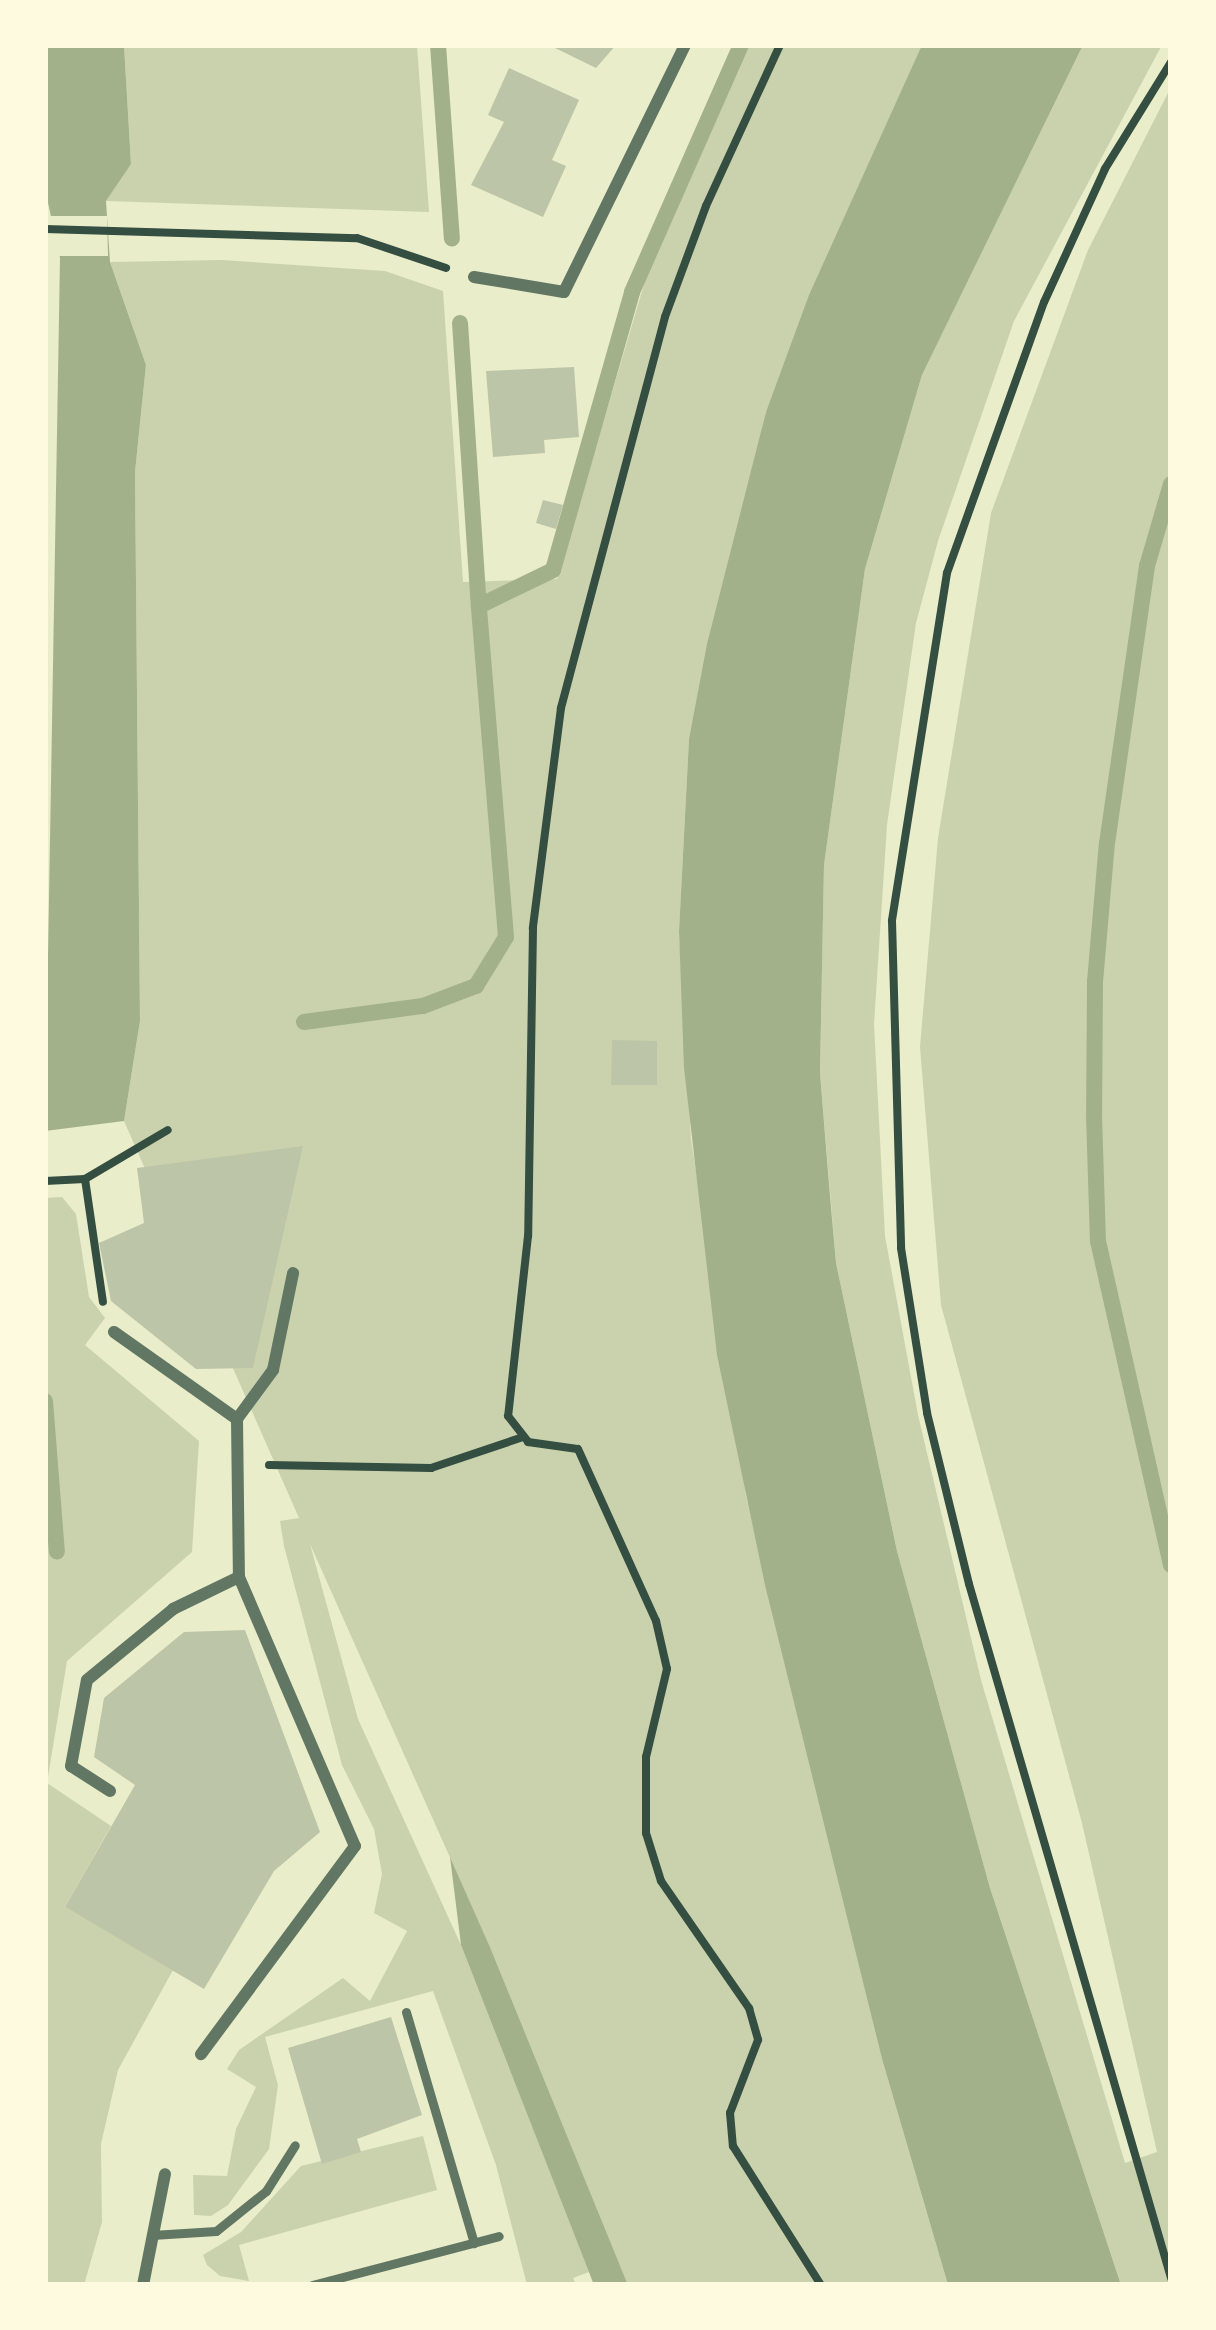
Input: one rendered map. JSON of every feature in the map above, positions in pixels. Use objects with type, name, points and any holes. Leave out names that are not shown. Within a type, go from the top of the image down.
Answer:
[{"type":"street","points":[[474,278],[564,292],[686,45]]},
{"type":"street","points":[[201,2054],[355,1846],[239,1577],[237,1419],[273,1370],[292,1273]]},
{"type":"street","points":[[114,1332],[237,1419]]},
{"type":"street","points":[[110,1791],[70,1766],[86,1680],[173,1610],[239,1577]]},
{"type":"street","points":[[143,2285],[165,2174]]},
{"type":"lane","points":[[406,2012],[474,2242]]},
{"type":"lane","points":[[152,2235],[216,2231],[266,2191],[295,2145]]},
{"type":"lane","points":[[312,2285],[499,2236]]},
{"type":"path","points":[[520,1438],[508,1416],[524,1302],[533,928],[550,762],[665,317],[706,206],[780,45]]},
{"type":"path","points":[[1171,62],[1106,169],[1044,302],[947,574],[892,921],[901,1248],[927,1412],[969,1584],[1171,2278]]},
{"type":"path","points":[[45,229],[357,238],[474,278]]},
{"type":"path","points":[[45,1181],[85,1179],[168,1130]]},
{"type":"path","points":[[85,1179],[114,1332]]},
{"type":"path","points":[[312,1466],[455,1466],[520,1438],[578,1449],[656,1621],[668,1669],[646,1757],[646,1833],[661,1881],[749,2008],[758,2040],[730,2113],[733,2146],[821,2285]]},
{"type":"shaded area","points":[[45,45],[124,45],[131,164],[106,201],[110,262],[146,365],[135,472],[140,1021],[124,1121],[45,1131],[60,258],[45,189]]},
{"type":"shaded area","points":[[124,45],[417,45],[429,212],[106,201],[131,163]]},
{"type":"shaded area","points":[[746,45],[922,45],[766,412],[689,739],[679,932],[691,1139],[746,1496],[882,2059],[948,2285],[628,2285],[490,1947],[310,1544],[358,1719],[461,1945],[589,2272],[573,2278],[576,2285],[527,2285],[496,2165],[433,1991],[265,2037],[278,2085],[269,2149],[228,2205],[211,2216],[194,2215],[193,2175],[227,2176],[236,2129],[256,2087],[227,2069],[239,2050],[343,1978],[370,2001],[407,1931],[374,1913],[382,1874],[374,1829],[342,1765],[284,1546],[280,1521],[299,1518],[124,1121],[140,1021],[135,472],[146,365],[110,262],[222,260],[385,271],[443,291],[463,582],[557,579],[663,220]]},
{"type":"shaded area","points":[[922,45],[1083,45],[922,375],[865,569],[824,865],[820,1073],[830,1196],[836,1263],[897,1551],[990,1888],[1121,2285],[948,2285],[882,2059],[765,1585],[717,1355],[684,1068],[679,931],[689,739],[707,644],[766,412],[809,295]]},
{"type":"shaded area","points":[[1083,45],[1162,45],[1014,321],[938,541],[916,623],[887,825],[874,1024],[885,1236],[918,1415],[981,1680],[1125,2163],[1157,2152],[1082,1823],[941,1305],[920,1047],[938,838],[991,513],[1088,250],[1171,87],[1171,2285],[1121,2285],[990,1888],[897,1551],[836,1263],[820,1073],[824,865],[865,569],[922,375]]},
{"type":"shaded area","points":[[62,1197],[76,1214],[89,1297],[105,1318],[85,1345],[199,1441],[192,1552],[67,1661],[47,1783],[111,1826],[65,1907],[173,1970],[118,2070],[101,2144],[102,2222],[84,2285],[45,2285],[45,1198]]},
{"type":"shaded area","points":[[450,1857],[628,2285],[594,2285],[461,1945]]},
{"type":"shaded area","points":[[423,2136],[437,2190],[239,2245],[249,2281],[220,2276],[207,2265],[203,2255],[241,2232],[301,2166]]},
{"type":"pier","points":[[47,216],[107,216],[108,256],[53,256]]},
{"type":"building","points":[[549,45],[616,45],[596,68]]},
{"type":"building","points":[[509,68],[579,100],[552,160],[566,166],[543,217],[471,185],[504,122],[488,115]]},
{"type":"building","points":[[574,367],[579,437],[544,440],[545,453],[493,457],[486,371]]},
{"type":"building","points":[[543,500],[563,505],[556,529],[536,523]]},
{"type":"building","points":[[612,1040],[657,1041],[657,1085],[611,1085]]},
{"type":"building","points":[[303,1146],[253,1368],[196,1369],[111,1301],[99,1243],[144,1223],[137,1168]]},
{"type":"building","points":[[245,1630],[320,1832],[274,1871],[204,1989],[65,1907],[135,1785],[94,1757],[104,1698],[184,1632]]},
{"type":"building","points":[[391,2017],[422,2115],[357,2139],[361,2152],[322,2164],[288,2048]]},
{"type":"waterway","points":[[438,45],[452,238]]},
{"type":"waterway","points":[[304,1022],[423,1006],[476,986],[506,937],[479,606],[553,570],[632,292],[741,45]]},
{"type":"waterway","points":[[460,323],[479,606]]},
{"type":"waterway","points":[[1171,484],[1147,566],[1107,842],[1095,982],[1094,1115],[1098,1241],[1171,1565]]},
{"type":"waterway","points":[[45,1401],[57,1552]]}]
